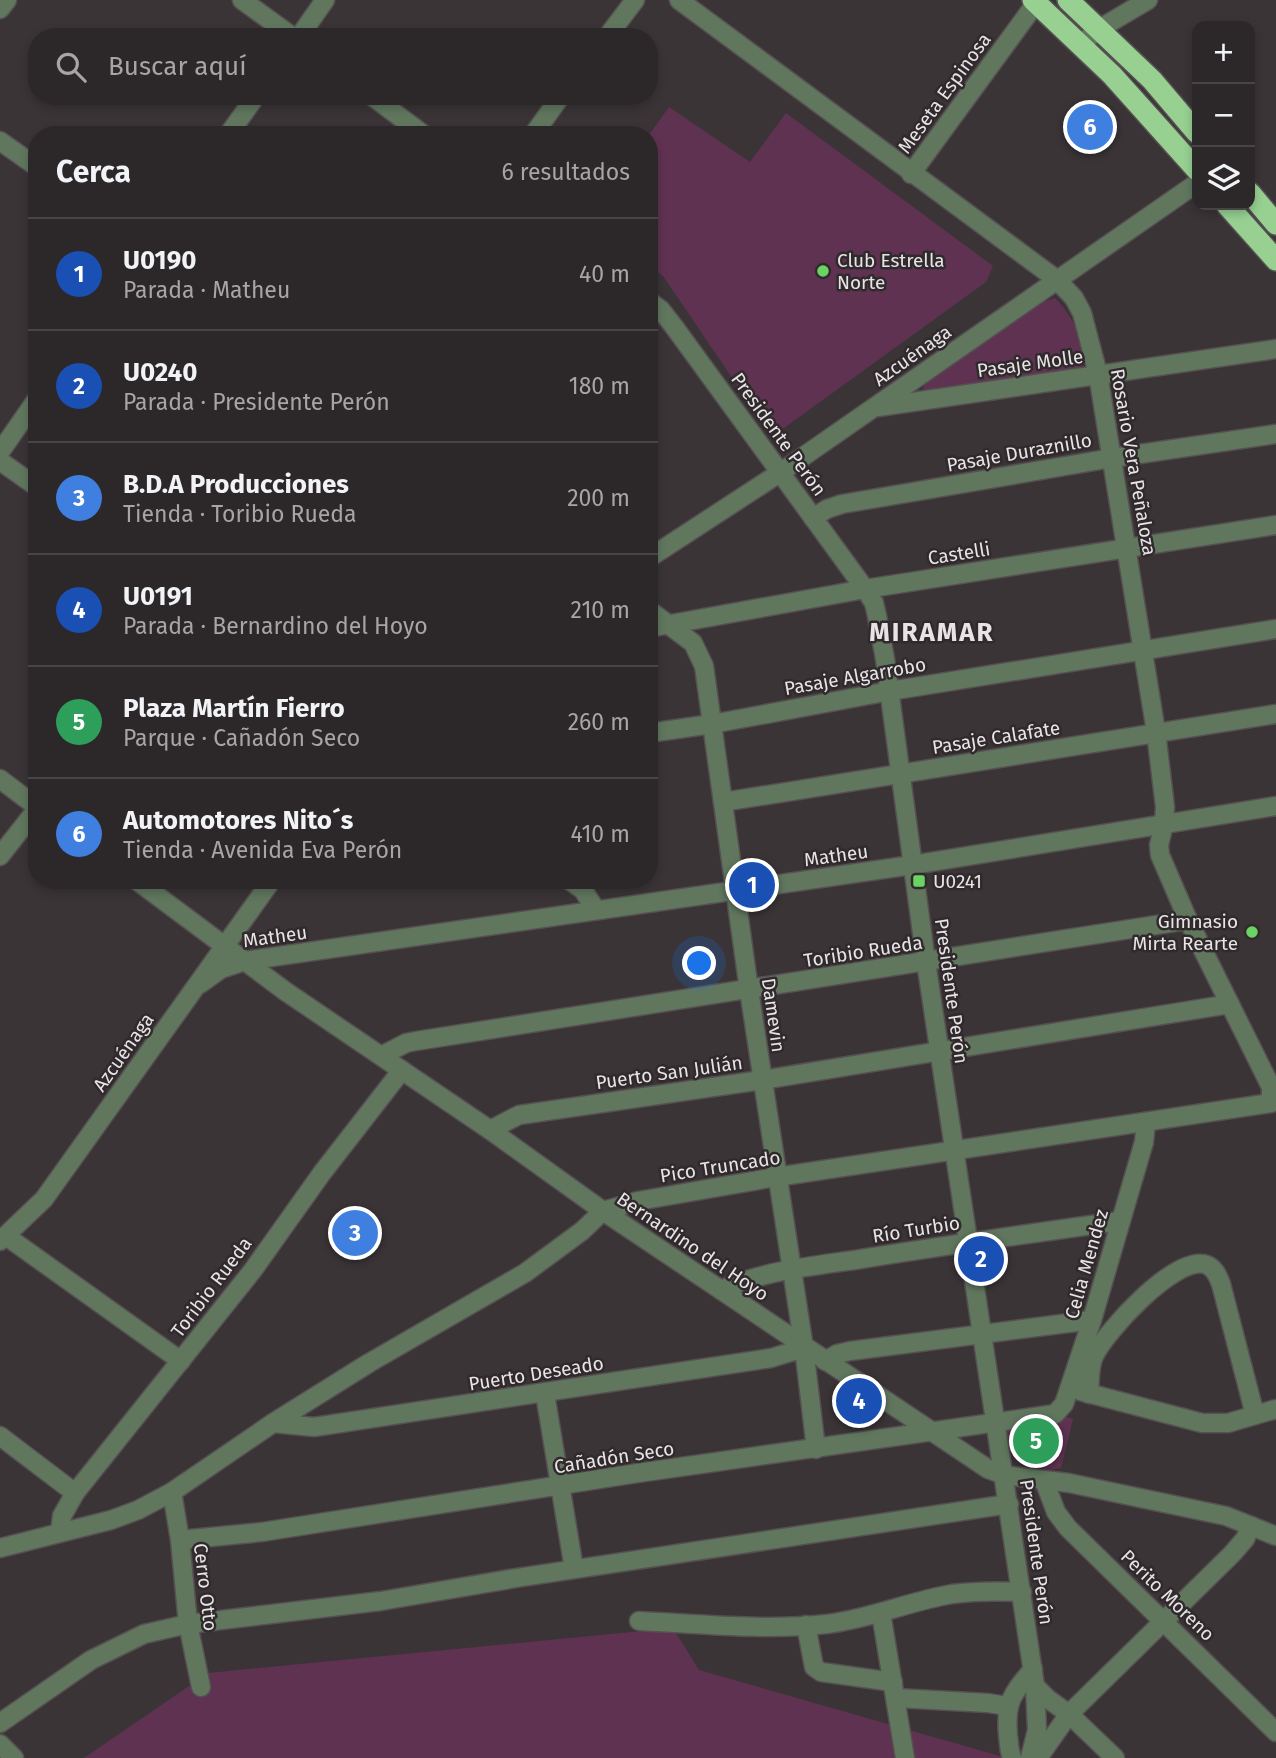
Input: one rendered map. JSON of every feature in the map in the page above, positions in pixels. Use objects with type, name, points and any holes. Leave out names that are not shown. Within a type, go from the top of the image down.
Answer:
[{"type":"highway","points":[[1068,0],[1152,80],[1192,127]]},
{"type":"highway","points":[[1034,1],[1112,75],[1192,164]]},
{"type":"highway","points":[[1255,199],[1276,224]]},
{"type":"highway","points":[[1232,210],[1268,244],[1276,260]]},
{"type":"street","points":[[0,9],[7,0]]},
{"type":"street","points":[[242,0],[281,28]]},
{"type":"street","points":[[305,28],[325,0]]},
{"type":"street","points":[[614,28],[635,0]]},
{"type":"street","name":"Rosario Vera Peñaloza","points":[[679,0],[1056,279],[1074,298],[1082,313],[1098,374],[1128,548],[1165,807],[1160,855],[1188,920],[1271,1087],[1271,1103]]},
{"type":"street","points":[[1080,45],[1120,7],[1148,0]]},
{"type":"street","name":"Meseta Espinosa","points":[[911,174],[1034,1]]},
{"type":"street","points":[[234,126],[250,105]]},
{"type":"street","points":[[384,105],[412,126]]},
{"type":"street","points":[[539,126],[555,105]]},
{"type":"street","points":[[0,141],[28,161]]},
{"type":"street","name":"Azcuénaga","points":[[658,552],[781,472],[1192,186]]},
{"type":"street","name":"Presidente Perón","points":[[658,308],[781,472],[874,603],[890,691],[939,1052],[984,1333],[1034,1677],[1038,1730],[1030,1758]]},
{"type":"street","name":"Pasaje Molle","points":[[874,407],[1276,349]]},
{"type":"street","points":[[0,452],[28,412]]},
{"type":"street","name":"Pasaje Duraznillo","points":[[813,517],[842,504],[1276,433]]},
{"type":"street","points":[[0,461],[28,480]]},
{"type":"street","name":"Castelli","points":[[658,626],[865,589],[1276,526]]},
{"type":"street","name":"Damevin","points":[[658,616],[693,643],[704,666],[776,1177],[804,1348],[816,1449]]},
{"type":"street","name":"Pasaje Algarrobo","points":[[658,732],[890,691],[1276,629]]},
{"type":"street","name":"Pasaje Calafate","points":[[723,802],[1276,714]]},
{"type":"street","points":[[0,779],[28,801]]},
{"type":"street","name":"Matheu","points":[[200,984],[213,972],[232,963],[912,865],[1276,806]]},
{"type":"street","points":[[0,856],[28,820]]},
{"type":"street","name":"Bernardino del Hoyo","points":[[148,889],[245,961],[603,1211],[988,1469],[1004,1475],[1069,1483],[1226,1516],[1276,1536]]},
{"type":"street","name":"Azcuénaga","points":[[3,1239],[44,1199],[265,889]]},
{"type":"street","points":[[582,889],[596,910]]},
{"type":"street","name":"Toribio Rueda","points":[[381,1056],[406,1043],[416,1041],[1188,920]]},
{"type":"street","name":"Puerto San Julián","points":[[490,1130],[519,1115],[762,1080],[1230,1004]]},
{"type":"street","name":"Toribio Rueda","points":[[60,1532],[62,1516],[75,1493],[181,1361],[402,1070]]},
{"type":"street","name":"Pico Truncado","points":[[0,1548],[111,1520],[138,1510],[172,1492],[273,1423],[369,1363],[526,1273],[582,1231],[603,1211],[638,1200],[776,1177],[1271,1103]]},
{"type":"street","name":"Celia Mendez","points":[[1055,1414],[1064,1405],[1092,1320],[1144,1142],[1146,1122]]},
{"type":"street","name":"Río Turbio","points":[[721,1290],[745,1280],[791,1270],[969,1241],[1120,1222]]},
{"type":"street","points":[[3,1239],[181,1361]]},
{"type":"street","points":[[1089,1394],[1093,1357],[1133,1305],[1171,1275],[1189,1266],[1204,1264],[1215,1270],[1221,1284],[1255,1415]]},
{"type":"street","points":[[825,1362],[837,1354],[850,1351],[1092,1320]]},
{"type":"street","name":"Puerto Deseado","points":[[273,1423],[314,1427],[771,1358],[804,1348]]},
{"type":"street","points":[[1069,1388],[1202,1423],[1228,1423],[1276,1409]]},
{"type":"street","points":[[545,1394],[574,1569]]},
{"type":"street","name":"Cañadón Seco","points":[[180,1541],[261,1532],[1055,1414]]},
{"type":"street","points":[[0,1436],[75,1493]]},
{"type":"street","name":"Perito Moreno","points":[[1044,1480],[1056,1512],[1068,1528],[1276,1732]]},
{"type":"street","name":"Cerro Otto","points":[[172,1492],[188,1624],[201,1688]]},
{"type":"street","points":[[0,1723],[115,1646],[144,1634],[188,1624],[381,1601],[574,1569],[1009,1504]]},
{"type":"street","points":[[1038,1758],[1069,1714],[1232,1554],[1245,1539],[1251,1526]]},
{"type":"street","points":[[639,1621],[765,1627],[825,1624],[881,1613],[951,1594],[1022,1592]]},
{"type":"street","points":[[881,1613],[905,1758]]},
{"type":"street","points":[[806,1625],[814,1667],[821,1672],[895,1690],[1007,1706]]},
{"type":"street","points":[[1012,1758],[1007,1706],[1012,1693],[1034,1677],[1048,1699],[1069,1714],[1115,1758]]},
{"type":"street","points":[[0,1744],[14,1758]]},
{"type":"shaded area","name":"Club Estrella Norte","points":[[669,107],[750,162],[786,113],[993,266],[986,282],[784,428],[766,428],[658,272],[658,126],[655,126]]},
{"type":"shaded area","points":[[1055,298],[1077,329],[1083,348],[1082,366],[1073,371],[930,393],[923,389],[925,381],[1045,301]]},
{"type":"shaded area","points":[[1056,1413],[1073,1419],[1061,1468],[1048,1470],[1015,1460],[995,1423]]},
{"type":"shaded area","points":[[673,1628],[699,1670],[1007,1758],[84,1758],[208,1673]]},
{"type":"place","name":"Automotores Nito´s","points":[[1090,127]]},
{"type":"place","name":"Club Estrella Norte","points":[[823,271]]},
{"type":"place","name":"U0241","points":[[919,881]]},
{"type":"place","name":"U0190","points":[[752,885]]},
{"type":"place","name":"Gimnasio Mirta Rearte","points":[[1252,932]]},
{"type":"place","name":"B.D.A Producciones","points":[[355,1233]]},
{"type":"place","name":"U0240","points":[[981,1259]]},
{"type":"place","name":"U0191","points":[[859,1401]]},
{"type":"place","name":"Plaza Martín Fierro","points":[[1036,1441]]},
{"type":"district","name":"MIRAMAR","points":[[932,632]]}]
